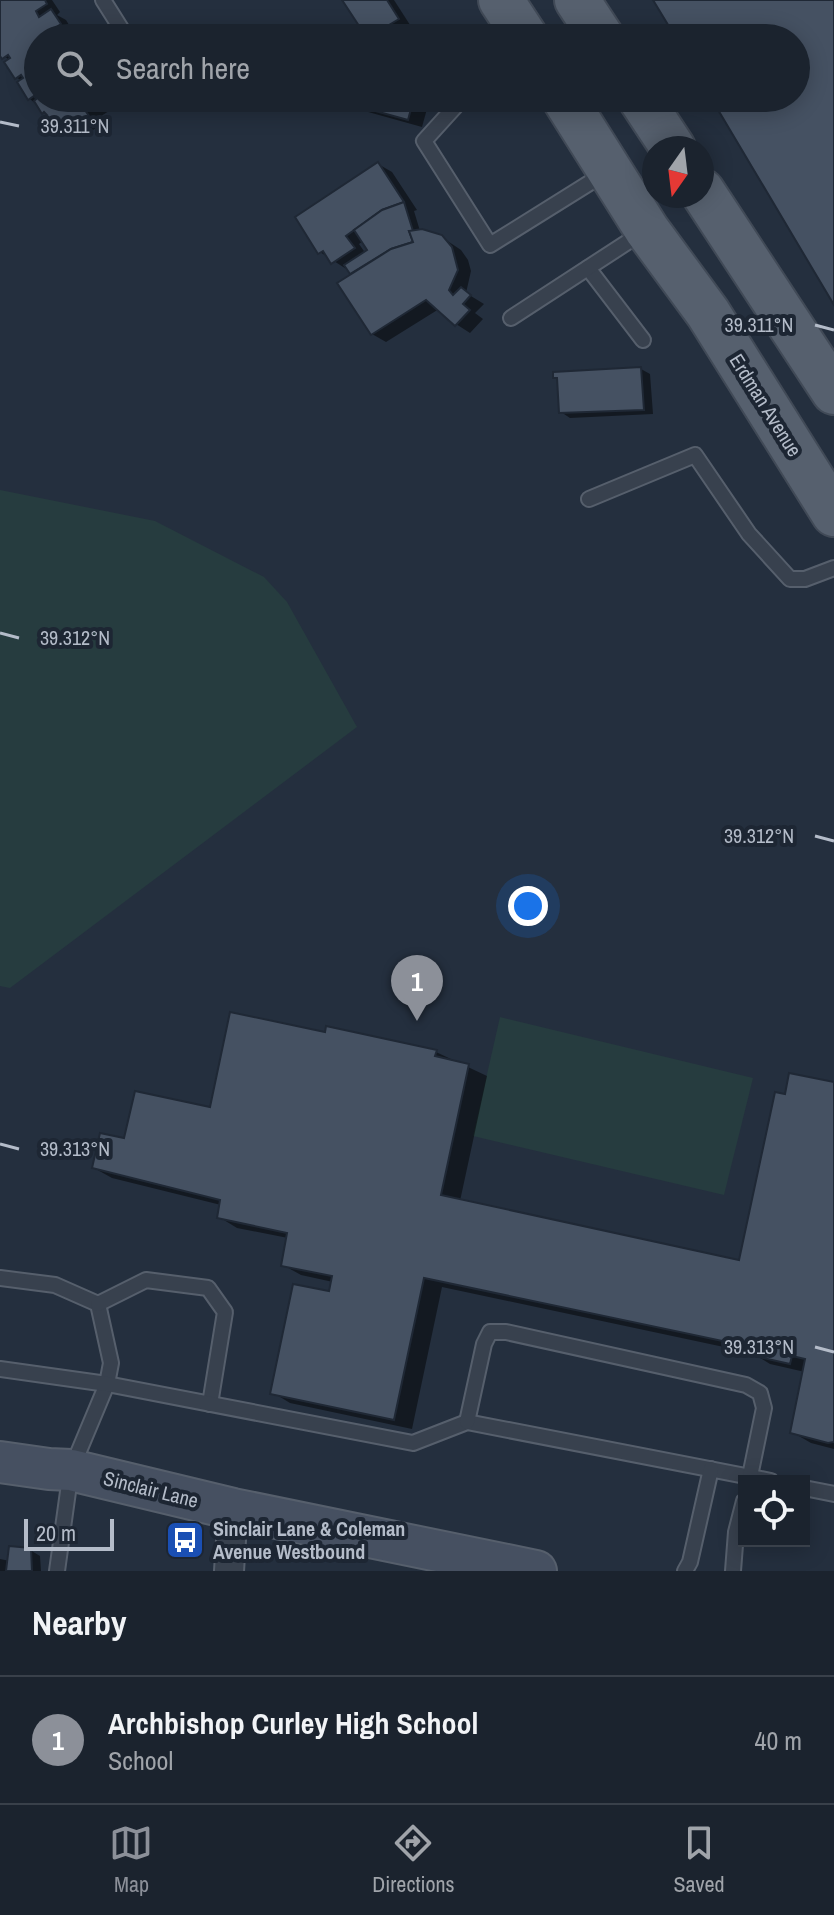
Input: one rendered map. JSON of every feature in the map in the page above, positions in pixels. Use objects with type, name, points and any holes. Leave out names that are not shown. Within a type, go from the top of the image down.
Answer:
[{"type":"main road","points":[[577,0],[593,24]]},
{"type":"main road","name":"Erdman Avenue","points":[[573,112],[647,230],[708,313],[834,514]]},
{"type":"main road","points":[[649,112],[665,136]]},
{"type":"main road","points":[[713,208],[834,392]]},
{"type":"main road","name":"Sinclair Lane","points":[[0,1462],[71,1470],[425,1554],[536,1571]]},
{"type":"street","points":[[229,1571],[233,1509]]},
{"type":"lane","points":[[103,0],[118,24]]},
{"type":"lane","points":[[450,112],[424,141],[490,245],[611,170]]},
{"type":"lane","points":[[511,318],[647,230]]},
{"type":"lane","points":[[588,268],[643,340]]},
{"type":"lane","points":[[589,499],[695,455],[749,534],[790,579],[805,579],[834,568]]},
{"type":"lane","points":[[0,1278],[55,1285],[98,1304]]},
{"type":"lane","points":[[98,1304],[146,1280],[208,1288],[225,1312],[210,1404]]},
{"type":"lane","points":[[57,1571],[71,1470],[107,1384],[111,1363],[98,1304]]},
{"type":"lane","points":[[467,1422],[484,1344],[490,1332],[506,1332],[746,1385],[760,1393],[764,1408],[750,1475]]},
{"type":"lane","points":[[0,1369],[107,1384],[413,1443],[467,1422],[738,1476]]},
{"type":"lane","points":[[685,1571],[690,1562],[711,1469]]},
{"type":"lane","points":[[810,1489],[834,1494]]},
{"type":"lane","points":[[733,1571],[738,1524]]},
{"type":"green space","points":[[0,490],[155,521],[264,577],[287,602],[357,727],[10,988],[0,986]]},
{"type":"green space","points":[[500,1017],[753,1078],[724,1195],[473,1136]]},
{"type":"building","points":[[0,0],[45,0],[47,4],[36,11],[39,17],[51,9],[61,24],[24,24],[24,93],[17,82],[23,78],[21,75],[15,79],[4,62],[10,58],[8,55],[2,59]]},
{"type":"building","points":[[342,0],[387,0],[399,19],[391,24],[358,24]]},
{"type":"building","points":[[653,0],[834,0],[834,305],[719,112],[810,112],[810,24],[668,24]]},
{"type":"building","points":[[44,112],[86,112],[89,116],[74,126],[71,120],[56,129],[53,125],[47,128],[41,119],[47,115]]},
{"type":"building","points":[[379,112],[410,112],[408,120]]},
{"type":"building","points":[[378,162],[404,202],[382,210],[346,236],[355,248],[331,264],[323,251],[318,254],[295,217]]},
{"type":"building","points":[[404,202],[413,231],[409,231],[413,242],[391,249],[350,274],[344,265],[367,250],[354,230],[382,210]]},
{"type":"building","points":[[422,229],[442,235],[452,247],[458,270],[449,290],[453,295],[461,287],[471,295],[463,304],[470,310],[455,326],[426,300],[371,335],[337,283],[391,249],[413,242],[409,231]]},
{"type":"building","points":[[641,367],[644,410],[559,413],[557,378],[553,378],[553,372]]},
{"type":"building","points":[[230,1012],[325,1032],[326,1026],[437,1050],[435,1056],[469,1064],[441,1195],[739,1260],[775,1092],[785,1094],[789,1073],[834,1082],[834,1442],[790,1433],[805,1359],[792,1356],[790,1364],[750,1355],[751,1347],[424,1278],[394,1420],[270,1394],[293,1284],[329,1291],[332,1276],[281,1266],[287,1233],[217,1218],[220,1200],[92,1168],[100,1133],[124,1138],[135,1091],[210,1107]]},
{"type":"building","points":[[9,1546],[31,1548],[32,1571],[6,1571]]},
{"type":"place","name":"Archbishop Curley High School","points":[[417,1021]]},
{"type":"place","name":"Sinclair Lane & Coleman Avenue Westbound","points":[[185,1540]]}]
